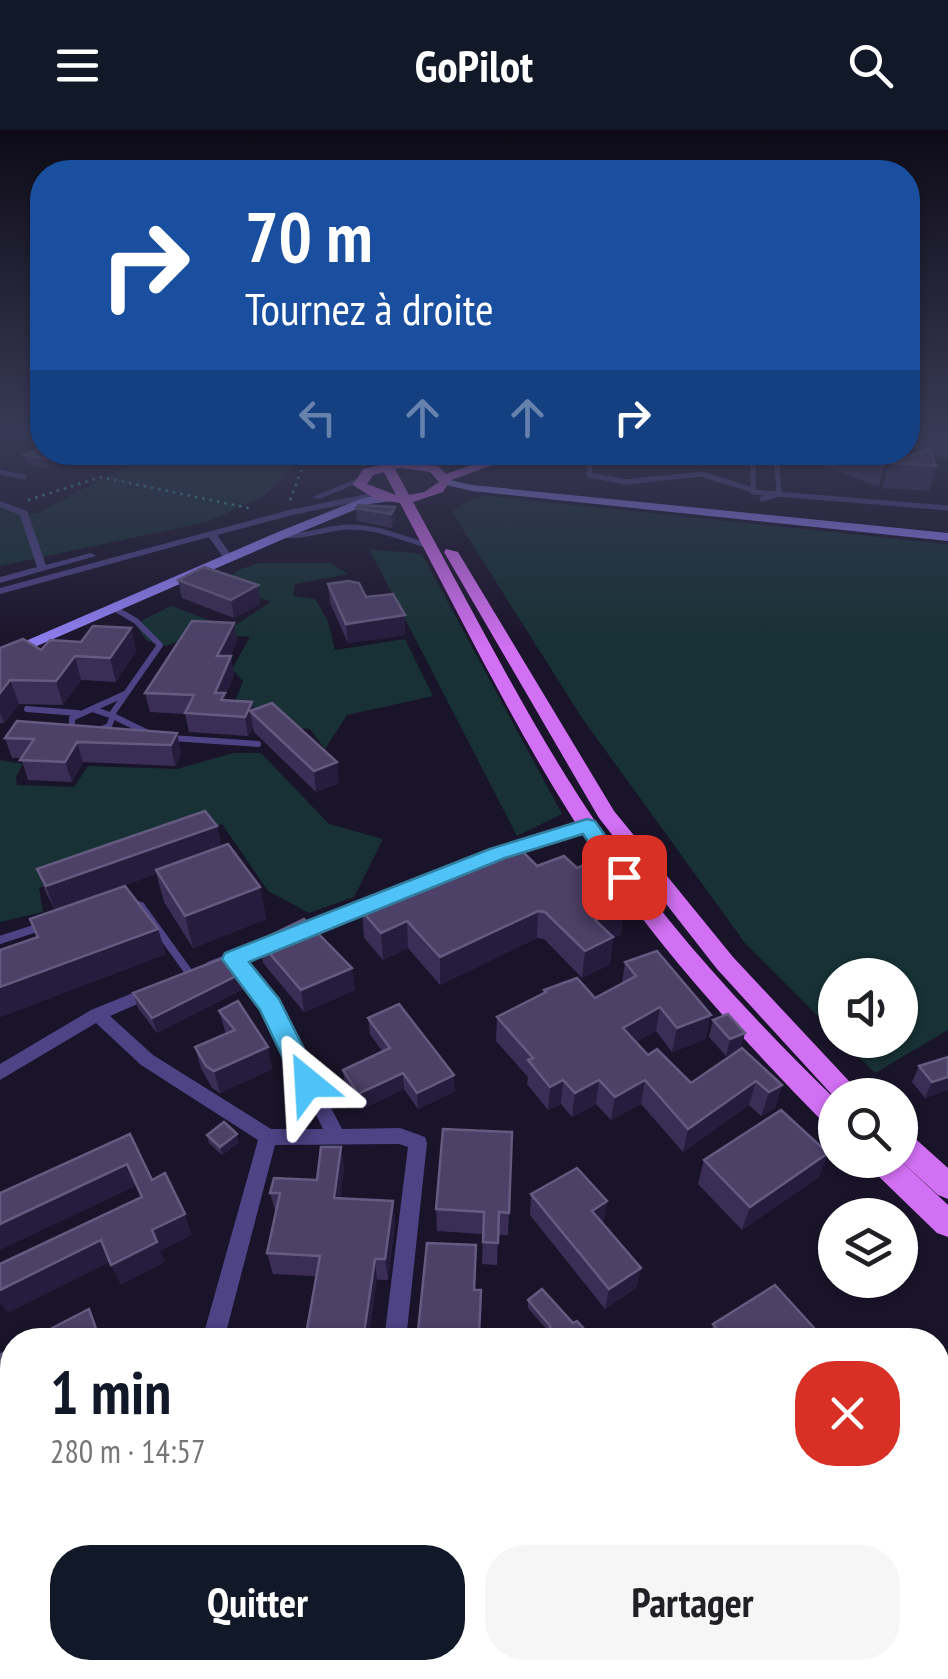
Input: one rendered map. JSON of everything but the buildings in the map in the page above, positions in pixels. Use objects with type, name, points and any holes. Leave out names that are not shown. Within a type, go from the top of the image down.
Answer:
[{"type":"main road","points":[[343,510],[347,504]]},
{"type":"main road","points":[[0,657],[282,535],[365,504]]},
{"type":"main road","points":[[420,504],[430,545],[532,734],[587,825],[681,950],[818,1098]]},
{"type":"main road","points":[[425,504],[606,814],[725,963],[833,1078]]},
{"type":"main road","points":[[630,504],[948,537]]},
{"type":"main road","points":[[918,1158],[948,1186]]},
{"type":"main road","points":[[900,1178],[948,1224]]},
{"type":"street","points":[[0,580],[291,504]]},
{"type":"street","points":[[0,591],[306,504]]},
{"type":"street","points":[[5,505],[27,518],[43,568]]},
{"type":"street","points":[[211,534],[228,558]]},
{"type":"street","points":[[0,1073],[97,1014],[175,981],[497,854],[587,825]]},
{"type":"street","points":[[234,959],[270,1006],[337,1138]]},
{"type":"street","points":[[97,1014],[146,1060],[268,1137],[400,1136],[418,1143],[396,1328]]},
{"type":"street","points":[[216,1328],[268,1137]]},
{"type":"lane","points":[[903,504],[948,508]]},
{"type":"lane","points":[[282,535],[308,538],[350,528],[395,532],[413,543],[430,545]]},
{"type":"lane","points":[[92,732],[109,726],[125,694],[160,645],[136,620],[114,608]]},
{"type":"lane","points":[[120,735],[71,729],[69,721],[105,697],[125,694]]},
{"type":"lane","points":[[92,708],[159,736]]},
{"type":"lane","points":[[27,709],[78,713]]},
{"type":"lane","points":[[134,736],[258,744]]},
{"type":"lane","points":[[123,904],[142,906],[175,981]]},
{"type":"lane","points":[[0,940],[51,923]]},
{"type":"path","points":[[228,504],[264,512]]},
{"type":"green space","points":[[54,504],[246,504],[207,522],[0,566],[0,506],[36,514]]},
{"type":"green space","points":[[463,504],[566,504],[948,544],[948,1030],[918,1048],[918,958],[818,958],[818,1016],[745,943],[582,718],[452,512]]},
{"type":"green space","points":[[369,549],[422,554],[562,814],[517,836]]},
{"type":"green space","points":[[259,563],[330,563],[348,574],[295,584],[293,596],[315,599],[328,621],[335,650],[405,639],[433,696],[347,715],[325,749],[310,729],[227,723],[243,681],[232,669],[250,637],[202,633],[166,646],[147,641],[135,624],[171,606],[231,628],[271,602],[221,584],[238,570]]},
{"type":"green space","points":[[233,753],[261,753],[329,824],[383,839],[354,897],[309,913],[268,891],[222,824],[39,888],[43,912],[0,922],[0,760],[23,764],[16,777],[17,785],[74,787],[88,766],[177,769]]},
{"type":"green space","points":[[860,1058],[900,1058],[875,1073]]},
{"type":"route","points":[[308,1083],[270,1006],[234,959],[497,854],[587,825],[624,877]]}]
